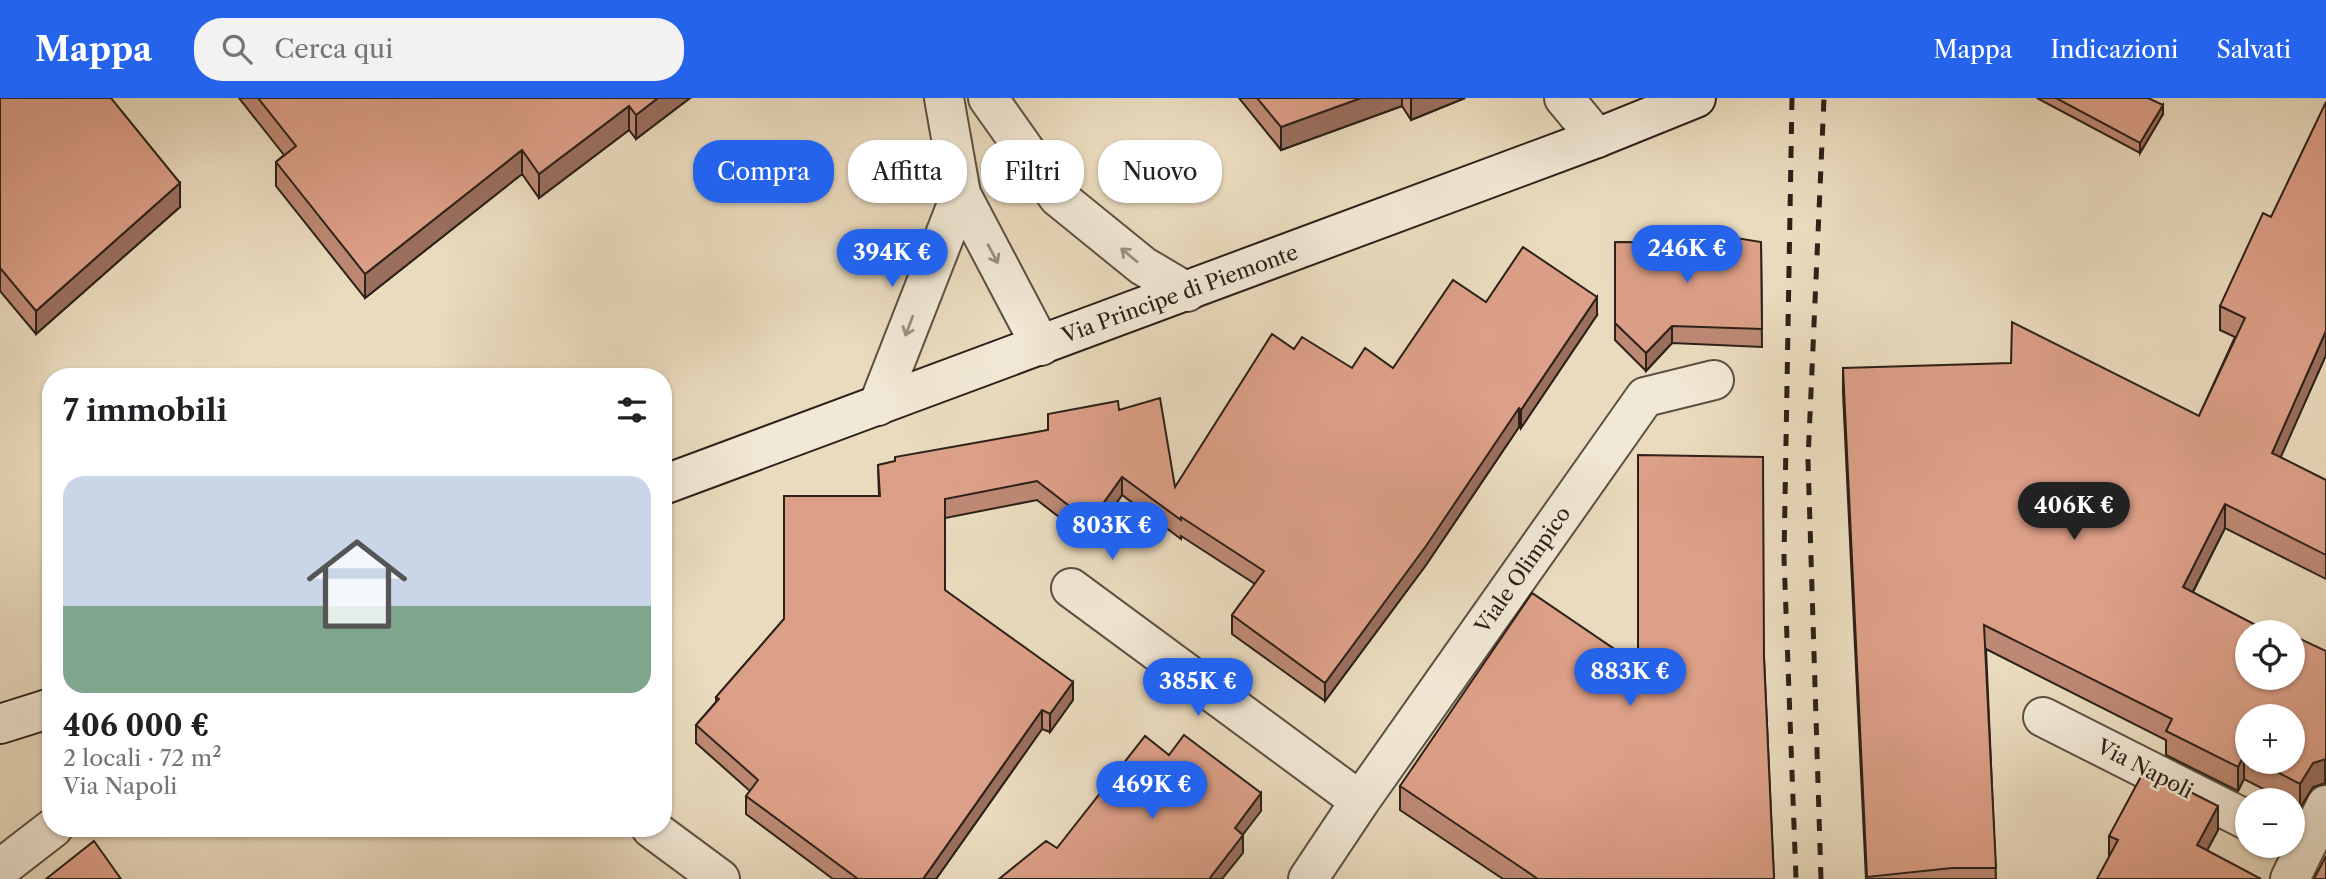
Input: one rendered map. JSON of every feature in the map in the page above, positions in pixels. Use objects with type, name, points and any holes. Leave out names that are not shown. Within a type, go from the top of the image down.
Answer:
[{"type":"street","points":[[944,98],[951,140]]},
{"type":"street","points":[[988,98],[1058,197],[1143,266],[1186,292]]},
{"type":"street","points":[[1564,98],[1597,138]]},
{"type":"street","name":"Via Principe di Piemonte","points":[[672,482],[1597,138],[1696,98]]},
{"type":"street","points":[[878,406],[957,203]]},
{"type":"street","points":[[966,203],[1041,346]]},
{"type":"street","name":"Viale Olimpico","points":[[1308,879],[1645,397],[1714,380]]},
{"type":"street","points":[[1071,588],[1360,801]]},
{"type":"street","points":[[0,724],[42,711]]},
{"type":"street","name":"Via Napoli","points":[[2043,717],[2235,814]]},
{"type":"street","points":[[2305,853],[2326,805]]},
{"type":"street","points":[[0,869],[42,837]]},
{"type":"street","points":[[663,837],[720,879]]},
{"type":"building","points":[[0,98],[111,98],[180,183],[36,311],[0,268]]},
{"type":"building","points":[[258,98],[658,98],[636,115],[629,106],[539,174],[522,150],[365,274],[276,162],[296,146]]},
{"type":"building","points":[[1257,98],[1361,98],[1281,127]]},
{"type":"building","points":[[2056,98],[2148,98],[2163,105],[2140,143]]},
{"type":"building","points":[[2326,102],[2326,331],[2272,453],[2326,480],[2326,555],[2225,504],[2183,587],[2246,620],[2235,620],[2235,690],[2305,690],[2305,641],[2326,651],[2326,759],[2313,763],[2300,784],[2281,774],[2305,774],[2305,704],[2235,704],[2235,766],[2166,731],[2172,719],[1984,625],[1996,868],[1952,868],[1867,877],[1843,368],[2011,363],[2012,322],[2199,416],[2245,318],[2220,306],[2263,213],[2271,217]]},
{"type":"building","points":[[1681,229],[1761,242],[1762,329],[1672,326],[1646,353],[1615,323],[1615,242],[1668,243]]},
{"type":"building","points":[[1523,247],[1597,297],[1426,546],[1325,683],[1232,615],[1264,571],[1181,517],[1181,520],[1122,477],[1090,522],[1037,481],[945,499],[945,590],[1073,682],[1050,714],[1042,710],[923,879],[858,879],[746,796],[758,780],[696,725],[719,699],[716,697],[784,619],[784,496],[880,496],[878,465],[895,461],[895,457],[1048,430],[1048,414],[1118,401],[1119,410],[1160,398],[1175,487],[1272,334],[1294,349],[1302,337],[1352,368],[1365,348],[1393,368],[1453,280],[1486,302]]},
{"type":"building","points":[[1638,455],[1763,457],[1764,658],[1774,879],[1538,879],[1400,786],[1532,593],[1638,665]]},
{"type":"building","points":[[1184,735],[1261,793],[1235,828],[1243,835],[1209,879],[999,879],[1046,841],[1057,848],[1145,736],[1169,755]]},
{"type":"building","points":[[2145,769],[2218,806],[2197,845],[2261,879],[2097,879],[2118,840],[2109,836]]},
{"type":"building","points":[[94,841],[121,879],[46,879]]},
{"type":"building","points":[[2326,856],[2326,879],[2314,879]]},
{"type":"railway","points":[[1792,98],[1784,558],[1796,879]]},
{"type":"railway","points":[[1821,879],[1808,460],[1824,98]]}]
